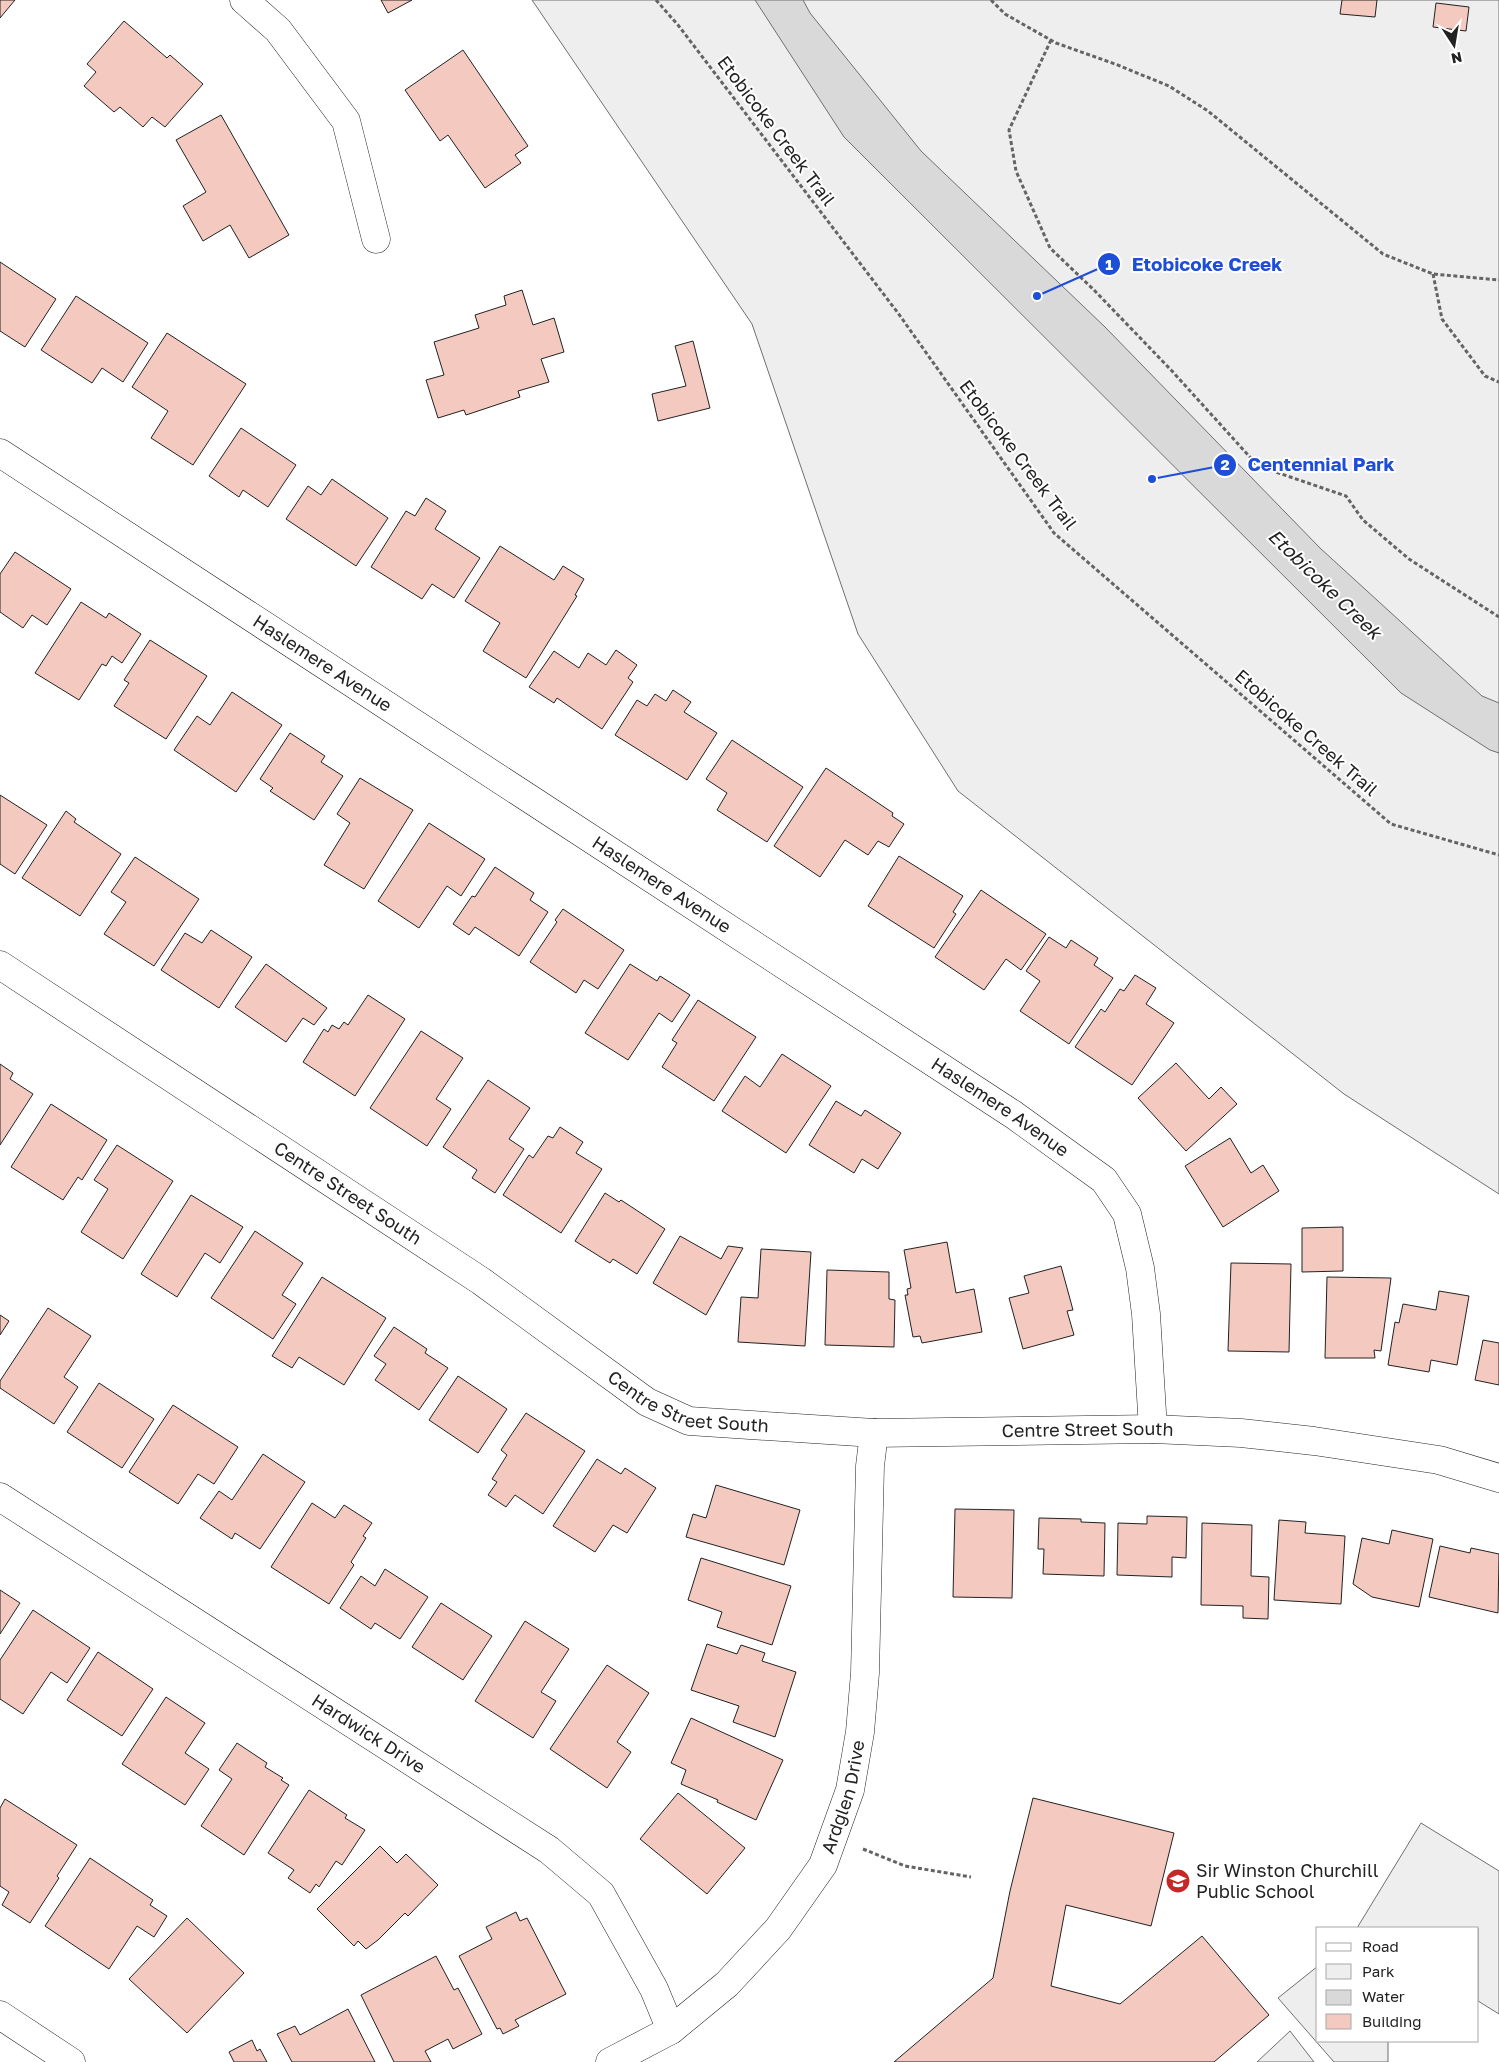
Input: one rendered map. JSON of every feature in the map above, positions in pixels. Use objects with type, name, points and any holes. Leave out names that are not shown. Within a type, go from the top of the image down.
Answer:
[{"type":"street","points":[[244,0],[278,30],[346,121],[376,239]]},
{"type":"street","name":"Haslemere Avenue","points":[[0,453],[1014,1116],[1104,1180],[1127,1214],[1140,1268],[1146,1314],[1152,1429]]},
{"type":"street","name":"Centre Street South","points":[[0,965],[480,1281],[647,1402],[689,1421],[874,1433],[1152,1429],[1241,1433],[1314,1441],[1439,1460],[1499,1478]]},
{"type":"street","name":"Ardglen Drive","points":[[610,2062],[671,2030],[727,1984],[778,1930],[823,1865],[850,1790],[860,1732],[866,1673],[870,1466],[874,1433]]},
{"type":"street","name":"Hardwick Drive","points":[[0,1497],[549,1850],[601,1894],[654,1989],[671,2030]]},
{"type":"street","points":[[0,2015],[71,2062]]},
{"type":"path","name":"Etobicoke Creek Trail","points":[[656,0],[678,25],[892,305],[1054,533],[1391,824],[1499,855]]},
{"type":"path","points":[[991,0],[1005,14],[1056,43],[1169,86],[1208,111],[1384,254],[1434,274],[1499,280]]},
{"type":"path","points":[[1052,40],[1009,130],[1016,171],[1050,248],[1166,364],[1258,466],[1346,496],[1363,520],[1409,559],[1499,617]]},
{"type":"path","points":[[1434,274],[1442,319],[1485,376],[1499,382]]},
{"type":"path","points":[[862,1849],[905,1866],[971,1877]]},
{"type":"green space","points":[[532,0],[1499,0],[1499,1194],[1344,1094],[958,791],[858,634],[752,324]]},
{"type":"green space","points":[[1421,1823],[1499,1871],[1499,2014],[1479,2002],[1479,1927],[1358,1927]]},
{"type":"green space","points":[[1316,1968],[1316,2041],[1278,1998]]},
{"type":"green space","points":[[1290,2031],[1314,2062],[1257,2062]]},
{"type":"green space","points":[[1316,2042],[1388,2042],[1388,2062],[1334,2062]]},
{"type":"water","points":[[755,0],[803,0],[810,13],[921,151],[1105,327],[1320,548],[1482,696],[1499,703],[1499,753],[1490,750],[1401,693],[844,137]]},
{"type":"building","points":[[0,0],[15,0],[0,18]]},
{"type":"building","points":[[381,0],[412,0],[388,13]]},
{"type":"building","points":[[1342,0],[1377,0],[1375,17],[1340,14]]},
{"type":"building","points":[[1436,3],[1469,7],[1466,31],[1433,27]]},
{"type":"building","points":[[124,21],[167,58],[170,55],[203,84],[165,127],[152,117],[143,127],[120,107],[114,112],[84,86],[96,72],[87,64]]},
{"type":"building","points":[[463,50],[528,146],[515,155],[521,163],[485,188],[448,135],[440,141],[405,90]]},
{"type":"building","points":[[221,115],[289,235],[249,258],[230,225],[203,241],[183,206],[206,192],[176,140]]},
{"type":"building","points":[[0,262],[56,299],[25,347],[0,331]]},
{"type":"building","points":[[522,290],[533,325],[554,318],[564,352],[541,359],[549,382],[518,391],[520,397],[466,415],[464,410],[438,418],[426,380],[444,375],[434,342],[479,328],[475,315],[506,305],[504,296]]},
{"type":"building","points":[[76,296],[148,343],[123,382],[102,368],[92,383],[41,350]]},
{"type":"building","points":[[167,333],[246,384],[193,465],[151,438],[168,411],[132,387]]},
{"type":"building","points":[[693,341],[710,408],[658,421],[652,394],[686,386],[675,346]]},
{"type":"building","points":[[241,428],[296,465],[268,507],[243,490],[239,497],[209,476]]},
{"type":"building","points":[[332,479],[388,518],[356,566],[286,519],[308,486],[321,495]]},
{"type":"building","points":[[426,498],[446,511],[435,529],[480,558],[454,598],[432,584],[422,599],[371,567],[406,511],[415,516]]},
{"type":"building","points":[[500,546],[554,580],[563,566],[584,579],[575,595],[577,596],[526,678],[483,651],[500,623],[465,601]]},
{"type":"building","points":[[15,552],[71,589],[47,625],[32,615],[23,628],[0,612],[0,574]]},
{"type":"building","points":[[81,602],[106,618],[109,613],[141,634],[122,663],[112,656],[106,666],[102,664],[79,700],[35,673]]},
{"type":"building","points":[[150,640],[207,676],[166,739],[114,706],[129,683],[124,680]]},
{"type":"building","points":[[616,650],[637,665],[628,678],[633,682],[602,729],[557,698],[554,703],[529,687],[554,651],[579,668],[588,653],[606,665]]},
{"type":"building","points":[[673,690],[691,702],[684,712],[717,733],[687,780],[615,735],[637,700],[647,706],[655,694],[666,701]]},
{"type":"building","points":[[232,692],[282,725],[236,792],[174,750],[197,716],[210,725]]},
{"type":"building","points":[[290,733],[325,756],[321,762],[343,776],[314,820],[270,791],[273,788],[260,779]]},
{"type":"building","points":[[732,740],[803,787],[767,842],[717,810],[727,793],[706,779]]},
{"type":"building","points":[[826,768],[893,813],[892,816],[904,824],[889,847],[878,841],[868,855],[845,840],[820,877],[774,846]]},
{"type":"building","points":[[360,778],[413,810],[364,889],[324,865],[350,823],[337,814]]},
{"type":"building","points":[[0,795],[47,825],[15,874],[0,864]]},
{"type":"building","points":[[66,811],[76,819],[74,822],[121,854],[80,916],[22,878]]},
{"type":"building","points":[[429,823],[485,859],[461,896],[447,886],[419,928],[378,901]]},
{"type":"building","points":[[899,856],[963,896],[953,912],[956,914],[934,948],[868,906]]},
{"type":"building","points":[[135,857],[199,899],[154,966],[104,934],[126,902],[111,892]]},
{"type":"building","points":[[495,867],[534,893],[530,900],[548,912],[519,956],[475,927],[469,935],[453,924],[472,896],[475,897]]},
{"type":"building","points":[[981,890],[1046,934],[1021,970],[1006,959],[984,990],[935,957]]},
{"type":"building","points":[[563,909],[624,950],[598,989],[584,980],[576,993],[530,962],[557,922],[555,920]]},
{"type":"building","points":[[211,930],[252,957],[219,1008],[161,970],[185,933],[202,943]]},
{"type":"building","points":[[1049,937],[1066,948],[1071,940],[1098,958],[1094,965],[1113,978],[1069,1044],[1020,1011],[1040,981],[1026,971]]},
{"type":"building","points":[[266,964],[327,1008],[314,1025],[303,1018],[286,1042],[235,1007]]},
{"type":"building","points":[[630,964],[657,981],[660,976],[690,995],[672,1022],[659,1013],[628,1060],[585,1033]]},
{"type":"building","points":[[1135,975],[1156,988],[1146,1004],[1174,1023],[1132,1085],[1075,1047],[1101,1009],[1105,1012],[1120,989],[1124,991]]},
{"type":"building","points":[[368,995],[405,1019],[355,1096],[303,1062],[324,1029],[328,1032],[332,1025],[339,1029],[344,1022],[348,1025]]},
{"type":"building","points":[[698,1000],[756,1037],[714,1101],[662,1067],[677,1043],[672,1040]]},
{"type":"building","points":[[421,1031],[463,1058],[436,1099],[451,1109],[427,1146],[370,1108]]},
{"type":"building","points":[[782,1054],[831,1086],[786,1153],[722,1111],[745,1076],[760,1087]]},
{"type":"building","points":[[1176,1063],[1209,1099],[1221,1087],[1237,1104],[1186,1151],[1138,1098]]},
{"type":"building","points":[[0,1064],[13,1073],[10,1079],[33,1094],[0,1145]]},
{"type":"building","points":[[488,1080],[530,1108],[509,1139],[524,1149],[495,1193],[472,1178],[477,1170],[443,1147]]},
{"type":"building","points":[[836,1101],[861,1116],[865,1110],[901,1133],[878,1169],[862,1159],[854,1173],[809,1145]]},
{"type":"building","points":[[51,1104],[107,1140],[82,1180],[78,1177],[63,1200],[11,1167]]},
{"type":"building","points":[[560,1127],[583,1142],[576,1153],[602,1169],[561,1233],[503,1195],[529,1155],[533,1158],[548,1136],[553,1138]]},
{"type":"building","points":[[1230,1138],[1251,1173],[1263,1165],[1279,1191],[1223,1227],[1185,1166]]},
{"type":"building","points":[[117,1145],[173,1181],[123,1259],[81,1232],[108,1189],[94,1180]]},
{"type":"building","points":[[605,1193],[619,1202],[621,1200],[665,1229],[637,1274],[613,1259],[610,1263],[575,1241]]},
{"type":"building","points":[[191,1195],[243,1227],[220,1263],[205,1253],[177,1297],[141,1274]]},
{"type":"building","points":[[1343,1227],[1343,1271],[1302,1272],[1302,1228]]},
{"type":"building","points":[[255,1231],[303,1263],[282,1295],[296,1304],[273,1339],[211,1298]]},
{"type":"building","points":[[680,1236],[721,1259],[728,1246],[743,1248],[706,1315],[653,1283]]},
{"type":"building","points":[[947,1242],[956,1293],[974,1289],[982,1332],[922,1343],[920,1336],[913,1337],[905,1295],[908,1295],[907,1289],[911,1288],[904,1250]]},
{"type":"building","points":[[761,1249],[811,1252],[805,1346],[738,1342],[741,1297],[758,1298]]},
{"type":"building","points":[[1231,1263],[1291,1264],[1289,1352],[1228,1351]]},
{"type":"building","points":[[1061,1266],[1073,1310],[1067,1311],[1074,1335],[1023,1349],[1009,1298],[1029,1293],[1024,1276]]},
{"type":"building","points":[[827,1270],[889,1272],[889,1299],[895,1300],[894,1347],[825,1345]]},
{"type":"building","points":[[322,1277],[386,1318],[344,1385],[299,1357],[292,1368],[272,1356]]},
{"type":"building","points":[[1327,1277],[1391,1278],[1381,1351],[1374,1350],[1375,1358],[1325,1358]]},
{"type":"building","points":[[1439,1291],[1469,1296],[1457,1365],[1431,1360],[1429,1372],[1388,1365],[1395,1322],[1399,1323],[1403,1304],[1436,1310]]},
{"type":"building","points":[[48,1308],[91,1336],[64,1377],[78,1387],[54,1424],[0,1388],[0,1381]]},
{"type":"building","points":[[0,1315],[9,1321],[0,1335]]},
{"type":"building","points":[[394,1327],[427,1349],[425,1353],[448,1368],[419,1410],[375,1380],[386,1364],[374,1356]]},
{"type":"building","points":[[1483,1340],[1499,1343],[1499,1385],[1475,1380]]},
{"type":"building","points":[[458,1376],[507,1409],[478,1453],[429,1420]]},
{"type":"building","points":[[99,1383],[154,1419],[122,1468],[67,1432]]},
{"type":"building","points":[[173,1405],[238,1447],[214,1484],[198,1474],[178,1504],[129,1472]]},
{"type":"building","points":[[526,1413],[585,1451],[543,1514],[515,1495],[506,1507],[488,1495],[497,1482],[492,1479],[507,1455],[501,1450]]},
{"type":"building","points":[[263,1454],[305,1482],[260,1549],[235,1533],[232,1539],[200,1518],[219,1491],[232,1500]]},
{"type":"building","points":[[597,1459],[621,1474],[625,1468],[656,1488],[627,1533],[613,1525],[595,1552],[553,1526]]},
{"type":"building","points":[[716,1485],[800,1510],[784,1565],[686,1537],[693,1514],[706,1518]]},
{"type":"building","points":[[312,1503],[335,1518],[344,1505],[372,1523],[363,1536],[366,1538],[351,1562],[354,1565],[329,1604],[271,1567]]},
{"type":"building","points":[[955,1509],[1014,1510],[1012,1598],[953,1597]]},
{"type":"building","points":[[1147,1516],[1187,1517],[1186,1558],[1172,1557],[1172,1577],[1117,1575],[1118,1523],[1147,1524]]},
{"type":"building","points":[[1039,1518],[1081,1519],[1081,1522],[1105,1523],[1104,1576],[1043,1574],[1044,1549],[1038,1549]]},
{"type":"building","points":[[1279,1520],[1306,1522],[1305,1533],[1345,1536],[1341,1604],[1274,1600]]},
{"type":"building","points":[[1202,1523],[1252,1525],[1251,1576],[1269,1577],[1268,1619],[1243,1618],[1243,1606],[1201,1605]]},
{"type":"building","points":[[1392,1530],[1433,1539],[1419,1607],[1372,1597],[1353,1584],[1362,1538],[1389,1544]]},
{"type":"building","points":[[1440,1546],[1470,1553],[1471,1548],[1499,1554],[1498,1613],[1429,1597]]},
{"type":"building","points":[[701,1558],[791,1586],[772,1645],[717,1627],[722,1612],[688,1600]]},
{"type":"building","points":[[385,1569],[428,1597],[400,1639],[375,1623],[371,1629],[340,1608],[361,1576],[375,1586]]},
{"type":"building","points":[[0,1590],[20,1603],[0,1634]]},
{"type":"building","points":[[441,1603],[492,1636],[463,1680],[412,1647]]},
{"type":"building","points":[[33,1610],[90,1648],[67,1683],[51,1672],[23,1714],[0,1699],[0,1660]]},
{"type":"building","points":[[525,1621],[569,1649],[541,1692],[556,1701],[533,1738],[475,1701]]},
{"type":"building","points":[[707,1644],[737,1654],[741,1645],[765,1653],[762,1661],[796,1672],[775,1737],[733,1722],[739,1706],[691,1690]]},
{"type":"building","points":[[98,1652],[153,1689],[122,1736],[67,1700]]},
{"type":"building","points":[[607,1665],[649,1693],[617,1742],[631,1752],[607,1788],[550,1749]]},
{"type":"building","points":[[166,1697],[205,1723],[185,1753],[209,1769],[185,1805],[122,1764]]},
{"type":"building","points":[[691,1718],[783,1760],[756,1820],[717,1802],[718,1800],[681,1784],[686,1770],[671,1763]]},
{"type":"building","points":[[237,1743],[267,1763],[265,1767],[283,1778],[281,1780],[289,1785],[244,1855],[201,1826],[232,1779],[219,1770]]},
{"type":"building","points":[[309,1790],[347,1815],[345,1818],[365,1830],[342,1865],[336,1861],[319,1887],[316,1884],[310,1893],[288,1878],[294,1870],[268,1853]]},
{"type":"building","points":[[678,1793],[745,1848],[707,1894],[640,1839]]},
{"type":"building","points":[[1033,1798],[1174,1833],[1151,1926],[1066,1905],[1051,1986],[1120,2004],[1202,1936],[1269,2015],[1214,2062],[894,2062],[993,1978],[1010,1891]]},
{"type":"building","points":[[5,1799],[77,1845],[57,1876],[59,1878],[30,1923],[2,1905],[9,1892],[0,1886],[0,1808]]},
{"type":"building","points":[[380,1846],[397,1863],[406,1854],[438,1885],[408,1916],[405,1913],[378,1940],[366,1949],[358,1941],[354,1946],[317,1909]]},
{"type":"building","points":[[90,1858],[153,1900],[150,1905],[167,1916],[154,1937],[137,1926],[109,1969],[45,1926]]},
{"type":"building","points":[[516,1912],[520,1921],[527,1918],[566,1994],[515,2020],[519,2026],[503,2034],[500,2028],[497,2029],[459,1956],[492,1939],[486,1927]]},
{"type":"building","points":[[187,1918],[244,1973],[187,2033],[129,1979]]},
{"type":"building","points":[[436,1956],[454,1990],[458,1988],[482,2034],[453,2049],[448,2039],[425,2051],[431,2062],[394,2062],[361,1995]]},
{"type":"building","points":[[348,2009],[375,2062],[292,2062],[277,2034],[295,2026],[300,2035]]},
{"type":"building","points":[[252,2040],[257,2051],[260,2049],[267,2062],[234,2062],[229,2052]]},
{"type":"place","name":"Etobicoke Creek","points":[[1037,296]]},
{"type":"place","name":"Centennial Park","points":[[1152,479]]},
{"type":"place","name":"Sir Winston Churchill Public School","points":[[1178,1881]]}]
